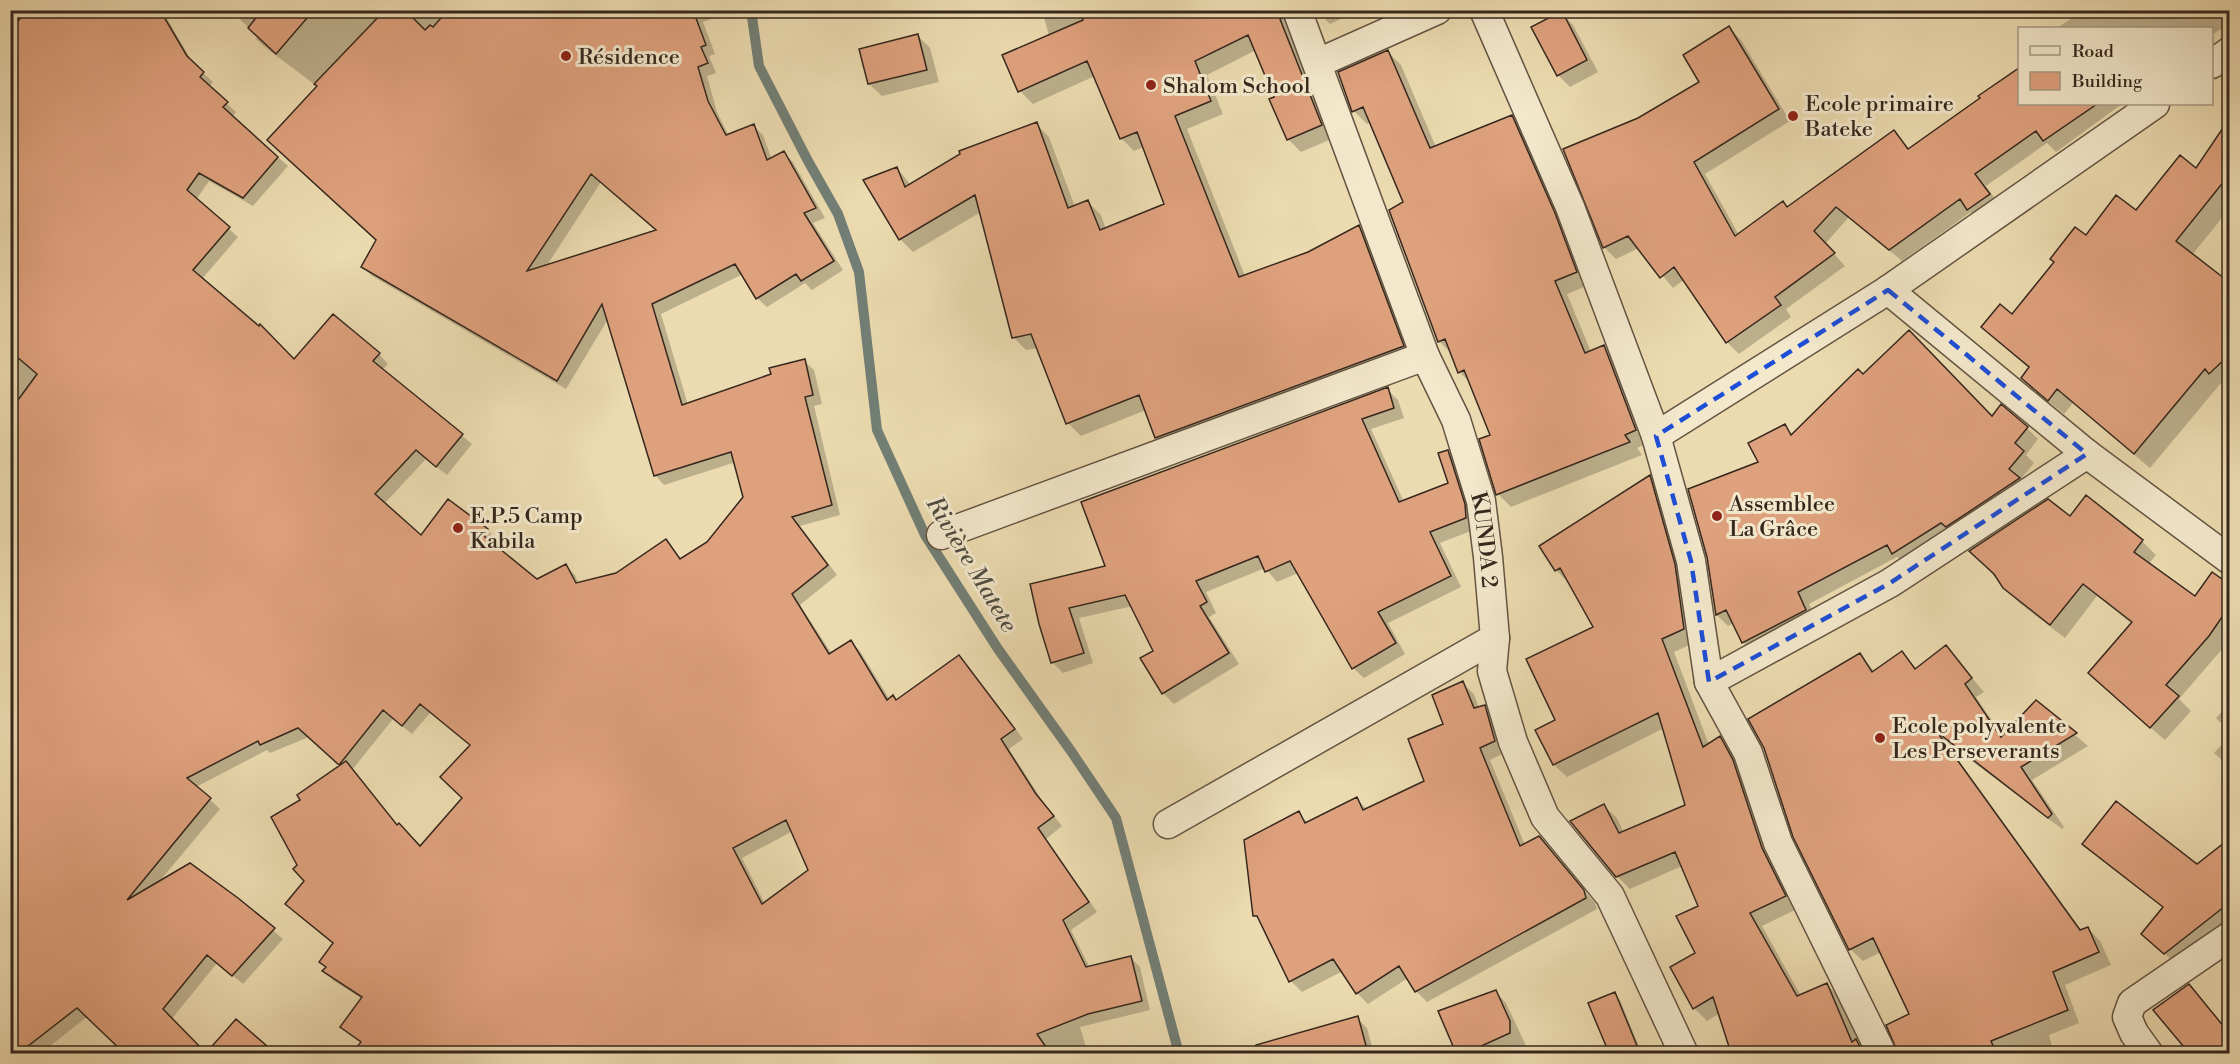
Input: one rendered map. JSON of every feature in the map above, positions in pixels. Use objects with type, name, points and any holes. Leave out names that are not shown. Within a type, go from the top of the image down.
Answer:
[{"type":"street","name":"KUNDA 2","points":[[1297,10],[1425,356],[1456,420],[1480,501],[1488,557],[1495,638],[1492,671],[1513,742],[1545,817],[1610,896],[1684,1053]]},
{"type":"street","points":[[1318,63],[1437,10]]},
{"type":"street","points":[[1484,10],[1570,207],[1656,436],[1691,561],[1709,682],[1748,753],[1778,843],[1882,1053]]},
{"type":"street","points":[[2213,63],[2229,51]]},
{"type":"street","points":[[1656,436],[1888,290],[2154,105]]},
{"type":"street","points":[[1888,290],[2087,454],[2229,560]]},
{"type":"street","points":[[941,535],[1425,356]]},
{"type":"street","points":[[1709,682],[1890,583],[2087,454]]},
{"type":"street","points":[[1168,824],[1495,638]]},
{"type":"street","points":[[2149,1053],[2134,1033],[2127,1017],[2132,1003],[2229,936]]},
{"type":"highlighted area","points":[[1888,290],[2087,454],[1890,583],[1709,682],[1691,561],[1656,436]]},
{"type":"building","points":[[27,10],[160,10],[187,56],[204,72],[200,77],[228,102],[223,107],[278,157],[243,198],[199,173],[187,190],[230,227],[193,270],[259,326],[260,324],[294,359],[333,314],[380,353],[373,361],[463,434],[436,467],[416,450],[375,494],[421,535],[448,499],[488,529],[484,536],[537,579],[566,564],[576,583],[616,573],[666,539],[680,559],[707,542],[743,497],[731,452],[654,476],[602,304],[557,381],[361,267],[376,240],[267,140],[317,86],[314,84],[385,10],[405,10],[425,30],[430,25],[433,27],[448,10],[693,10],[706,45],[701,47],[708,63],[698,67],[708,101],[726,135],[754,124],[767,160],[784,151],[816,208],[804,213],[834,261],[801,281],[796,274],[756,299],[735,264],[652,304],[682,405],[771,374],[769,368],[805,359],[813,395],[805,397],[832,505],[792,517],[828,565],[792,594],[829,654],[851,640],[887,700],[893,695],[896,700],[959,655],[1015,729],[1001,739],[1036,794],[1054,816],[1038,828],[1089,902],[1063,920],[1086,967],[1131,956],[1142,1001],[1088,1014],[1037,1034],[1050,1053],[352,1053],[361,1042],[340,1027],[362,997],[322,971],[326,967],[319,962],[333,943],[285,904],[304,881],[293,869],[297,865],[271,817],[300,800],[297,795],[346,761],[397,825],[399,823],[420,846],[462,798],[440,777],[470,745],[420,704],[402,726],[383,710],[339,765],[298,728],[260,745],[258,741],[187,778],[211,798],[127,900],[190,863],[275,928],[232,976],[207,955],[163,1009],[206,1053],[124,1053],[77,1008],[19,1053],[10,1053],[10,411],[37,374],[10,351],[10,31]],"holes":[[[591,174],[656,230],[527,271]],[[786,820],[808,870],[762,904],[733,848]]]},
{"type":"building","points":[[262,10],[314,10],[276,54],[248,28]]},
{"type":"building","points":[[1079,10],[1281,10],[1282,18],[1280,19],[1322,125],[1287,140],[1269,99],[1274,97],[1248,35],[1195,61],[1211,101],[1175,116],[1239,277],[1308,252],[1359,225],[1404,346],[1155,438],[1139,395],[1066,424],[1031,334],[1012,338],[975,195],[899,240],[863,180],[897,167],[905,187],[960,154],[959,151],[1037,122],[1068,208],[1088,200],[1100,230],[1164,204],[1137,132],[1120,139],[1087,61],[1018,92],[1002,55],[1083,20]]},
{"type":"building","points":[[1562,11],[1587,60],[1557,76],[1531,27]]},
{"type":"building","points":[[1729,26],[1779,109],[1694,162],[1735,236],[1783,201],[1787,207],[1894,130],[1908,149],[2018,69],[2018,105],[2096,105],[2043,141],[2036,131],[1975,174],[1990,194],[1967,210],[1960,199],[1889,250],[1836,207],[1814,231],[1835,253],[1775,297],[1781,305],[1726,343],[1674,267],[1660,278],[1628,236],[1603,248],[1563,149],[1638,118],[1699,82],[1683,55]]},
{"type":"building","points":[[918,34],[927,70],[868,84],[859,49]]},
{"type":"building","points":[[1388,50],[1430,148],[1512,115],[1555,213],[1577,272],[1555,281],[1585,353],[1604,345],[1636,430],[1625,435],[1630,442],[1496,495],[1479,439],[1490,435],[1464,370],[1458,373],[1445,339],[1438,342],[1389,210],[1403,202],[1363,107],[1352,112],[1338,72]]},
{"type":"building","points":[[2229,119],[2229,175],[2176,241],[2229,282],[2229,355],[2209,374],[2205,369],[2134,454],[2057,389],[2048,401],[2021,378],[2029,367],[1981,327],[2000,304],[2012,314],[2054,262],[2050,259],[2075,227],[2086,235],[2116,195],[2136,210],[2180,155],[2196,168]]},
{"type":"building","points":[[1909,330],[1992,416],[2001,404],[2028,427],[2015,443],[2024,451],[2009,469],[2020,478],[1946,527],[1941,523],[1892,554],[1887,545],[1798,592],[1806,610],[1742,643],[1726,610],[1716,615],[1707,557],[1688,489],[1758,462],[1748,443],[1785,424],[1791,435],[1858,369],[1863,374]]},
{"type":"building","points":[[1388,387],[1394,408],[1362,419],[1399,502],[1448,483],[1438,453],[1448,450],[1465,504],[1466,518],[1430,532],[1451,576],[1378,612],[1396,643],[1352,669],[1290,561],[1265,572],[1258,556],[1196,581],[1207,602],[1200,606],[1229,653],[1162,694],[1140,658],[1153,651],[1125,595],[1069,608],[1084,653],[1051,663],[1030,584],[1105,566],[1081,502]]},
{"type":"building","points":[[1650,475],[1675,564],[1684,629],[1662,639],[1703,747],[1720,736],[1733,760],[1762,848],[1786,896],[1750,913],[1797,996],[1827,983],[1852,1042],[1856,1039],[1863,1053],[1731,1053],[1713,997],[1693,1009],[1670,967],[1695,953],[1676,916],[1698,906],[1675,852],[1616,877],[1570,821],[1604,804],[1619,833],[1685,805],[1658,713],[1553,765],[1535,730],[1555,720],[1526,659],[1593,627],[1560,568],[1555,571],[1539,546]]},
{"type":"building","points":[[2086,495],[2143,540],[2134,552],[2195,596],[2212,572],[2229,584],[2229,607],[2209,636],[2166,685],[2179,696],[2150,728],[2088,673],[2132,622],[2083,584],[2050,625],[2003,588],[1994,574],[1969,551],[2048,499],[2070,516]]},
{"type":"building","points":[[1946,645],[1972,678],[1965,684],[2001,737],[2036,700],[2077,733],[2021,767],[2052,814],[2048,818],[1937,732],[2080,930],[2088,927],[2099,952],[2053,972],[2068,1010],[1991,1041],[1996,1053],[1898,1053],[1886,1025],[1909,1014],[1873,938],[1849,950],[1793,837],[1764,748],[1748,719],[1860,653],[1872,672],[1902,651],[1915,669]]},
{"type":"building","points":[[1463,681],[1474,708],[1485,705],[1495,741],[1480,748],[1520,846],[1539,836],[1584,890],[1586,898],[1415,992],[1399,966],[1356,994],[1333,959],[1289,982],[1257,916],[1253,916],[1244,840],[1299,811],[1305,823],[1357,797],[1363,810],[1424,781],[1408,739],[1443,724],[1432,695]]},
{"type":"building","points":[[2116,801],[2197,864],[2229,839],[2229,903],[2164,954],[2141,934],[2163,907],[2082,844]]},
{"type":"building","points":[[2189,984],[2229,1033],[2229,1053],[2189,1053],[2153,1010]]},
{"type":"building","points":[[1496,990],[1510,1021],[1510,1033],[1466,1053],[1456,1053],[1438,1011]]},
{"type":"building","points":[[1615,992],[1640,1053],[1609,1053],[1588,1003]]},
{"type":"building","points":[[1358,1016],[1368,1053],[1257,1053],[1256,1045]]},
{"type":"building","points":[[236,1019],[275,1053],[206,1053]]},
{"type":"waterway","name":"Rivière Matete","points":[[751,10],[759,66],[838,214],[859,272],[877,430],[925,535],[998,649],[1116,818],[1179,1054]]},
{"type":"place","name":"Résidence","points":[[566,56]]},
{"type":"place","name":"Shalom School","points":[[1151,85]]},
{"type":"place","name":"Ecole primaire Bateke","points":[[1793,116]]},
{"type":"place","name":"Assemblee La Grâce","points":[[1717,516]]},
{"type":"place","name":"E.P.5 Camp Kabila","points":[[458,528]]},
{"type":"place","name":"Ecole polyvalente Les Perseverants","points":[[1880,738]]}]
